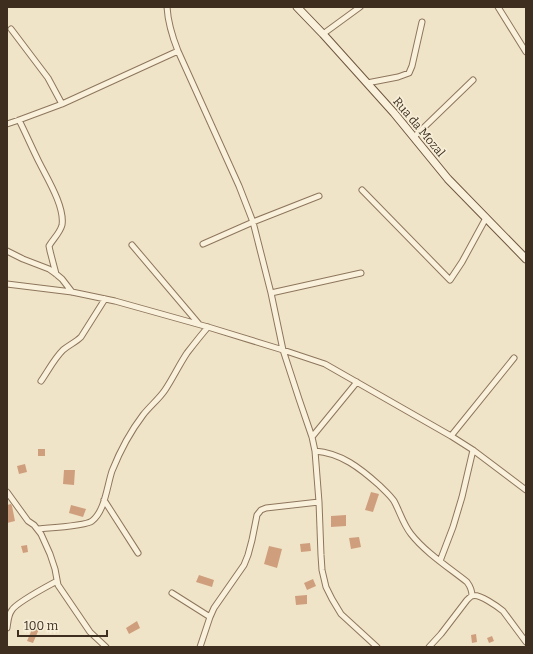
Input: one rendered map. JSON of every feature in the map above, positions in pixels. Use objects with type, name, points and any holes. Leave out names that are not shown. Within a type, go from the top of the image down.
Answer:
[{"type":"main road","name":"Rua da Mozal","points":[[297,7],[394,113],[448,179],[526,259]]},
{"type":"street","points":[[167,7],[172,35],[178,51],[254,222],[283,350],[312,437],[315,451],[322,570],[326,587],[341,614],[377,647]]},
{"type":"street","points":[[323,34],[360,7]]},
{"type":"street","points":[[498,7],[526,52]]},
{"type":"street","points":[[367,83],[398,77],[409,73],[422,22]]},
{"type":"street","points":[[11,29],[48,78],[62,104]]},
{"type":"street","points":[[7,124],[62,104],[178,51]]},
{"type":"street","points":[[414,137],[473,80]]},
{"type":"street","points":[[19,120],[60,208],[62,227],[49,246],[56,274]]},
{"type":"street","points":[[362,190],[450,280],[462,262],[486,218]]},
{"type":"street","points":[[203,244],[319,196]]},
{"type":"street","points":[[132,245],[200,325]]},
{"type":"street","points":[[7,251],[49,269],[62,279],[72,292]]},
{"type":"street","points":[[271,293],[361,273]]},
{"type":"street","points":[[7,284],[72,292],[105,298],[208,327],[325,364],[451,436],[473,450],[526,490]]},
{"type":"street","points":[[41,381],[63,351],[81,337],[105,298]]},
{"type":"street","points":[[38,529],[90,523],[97,517],[120,452],[128,436],[144,414],[165,390],[187,354],[208,327]]},
{"type":"street","points":[[451,436],[514,358]]},
{"type":"street","points":[[312,437],[357,382]]},
{"type":"street","points":[[440,561],[454,527],[473,450]]},
{"type":"street","points":[[315,451],[335,455],[370,477],[394,500],[402,520],[411,534],[440,561],[467,582],[472,591],[472,596]]},
{"type":"street","points":[[7,492],[9,498],[38,529],[50,554],[58,585],[90,632],[106,647]]},
{"type":"street","points":[[104,500],[138,552]]},
{"type":"street","points":[[200,647],[210,617],[220,598],[244,565],[252,540],[257,514],[266,508],[319,502]]},
{"type":"street","points":[[7,628],[11,610],[15,606],[57,581]]},
{"type":"street","points":[[172,593],[210,617]]},
{"type":"street","points":[[429,647],[467,600],[472,596],[477,596],[498,607],[526,642]]},
{"type":"building","points":[[38,449],[45,449],[45,456],[38,456]]},
{"type":"building","points":[[25,464],[27,472],[19,474],[17,466]]},
{"type":"building","points":[[64,470],[75,470],[74,485],[63,484]]},
{"type":"building","points":[[371,492],[379,494],[373,512],[365,510]]},
{"type":"building","points":[[11,504],[15,521],[7,523],[7,505]]},
{"type":"building","points":[[71,505],[86,509],[83,517],[69,513]]},
{"type":"building","points":[[346,515],[346,526],[331,527],[331,516]]},
{"type":"building","points":[[359,537],[361,547],[351,549],[349,538]]},
{"type":"building","points":[[310,543],[311,551],[301,552],[300,544]]},
{"type":"building","points":[[27,545],[28,552],[23,553],[21,546]]},
{"type":"building","points":[[269,546],[282,549],[277,568],[264,564]]},
{"type":"building","points":[[199,575],[214,580],[212,587],[196,582]]},
{"type":"building","points":[[313,579],[316,586],[307,590],[304,583]]},
{"type":"building","points":[[307,595],[307,604],[296,605],[295,596]]},
{"type":"building","points":[[137,621],[140,628],[129,634],[126,628]]},
{"type":"building","points":[[33,627],[39,629],[33,643],[27,641]]},
{"type":"building","points":[[476,634],[477,642],[472,643],[471,635]]},
{"type":"building","points":[[492,636],[494,641],[489,643],[487,638]]}]
